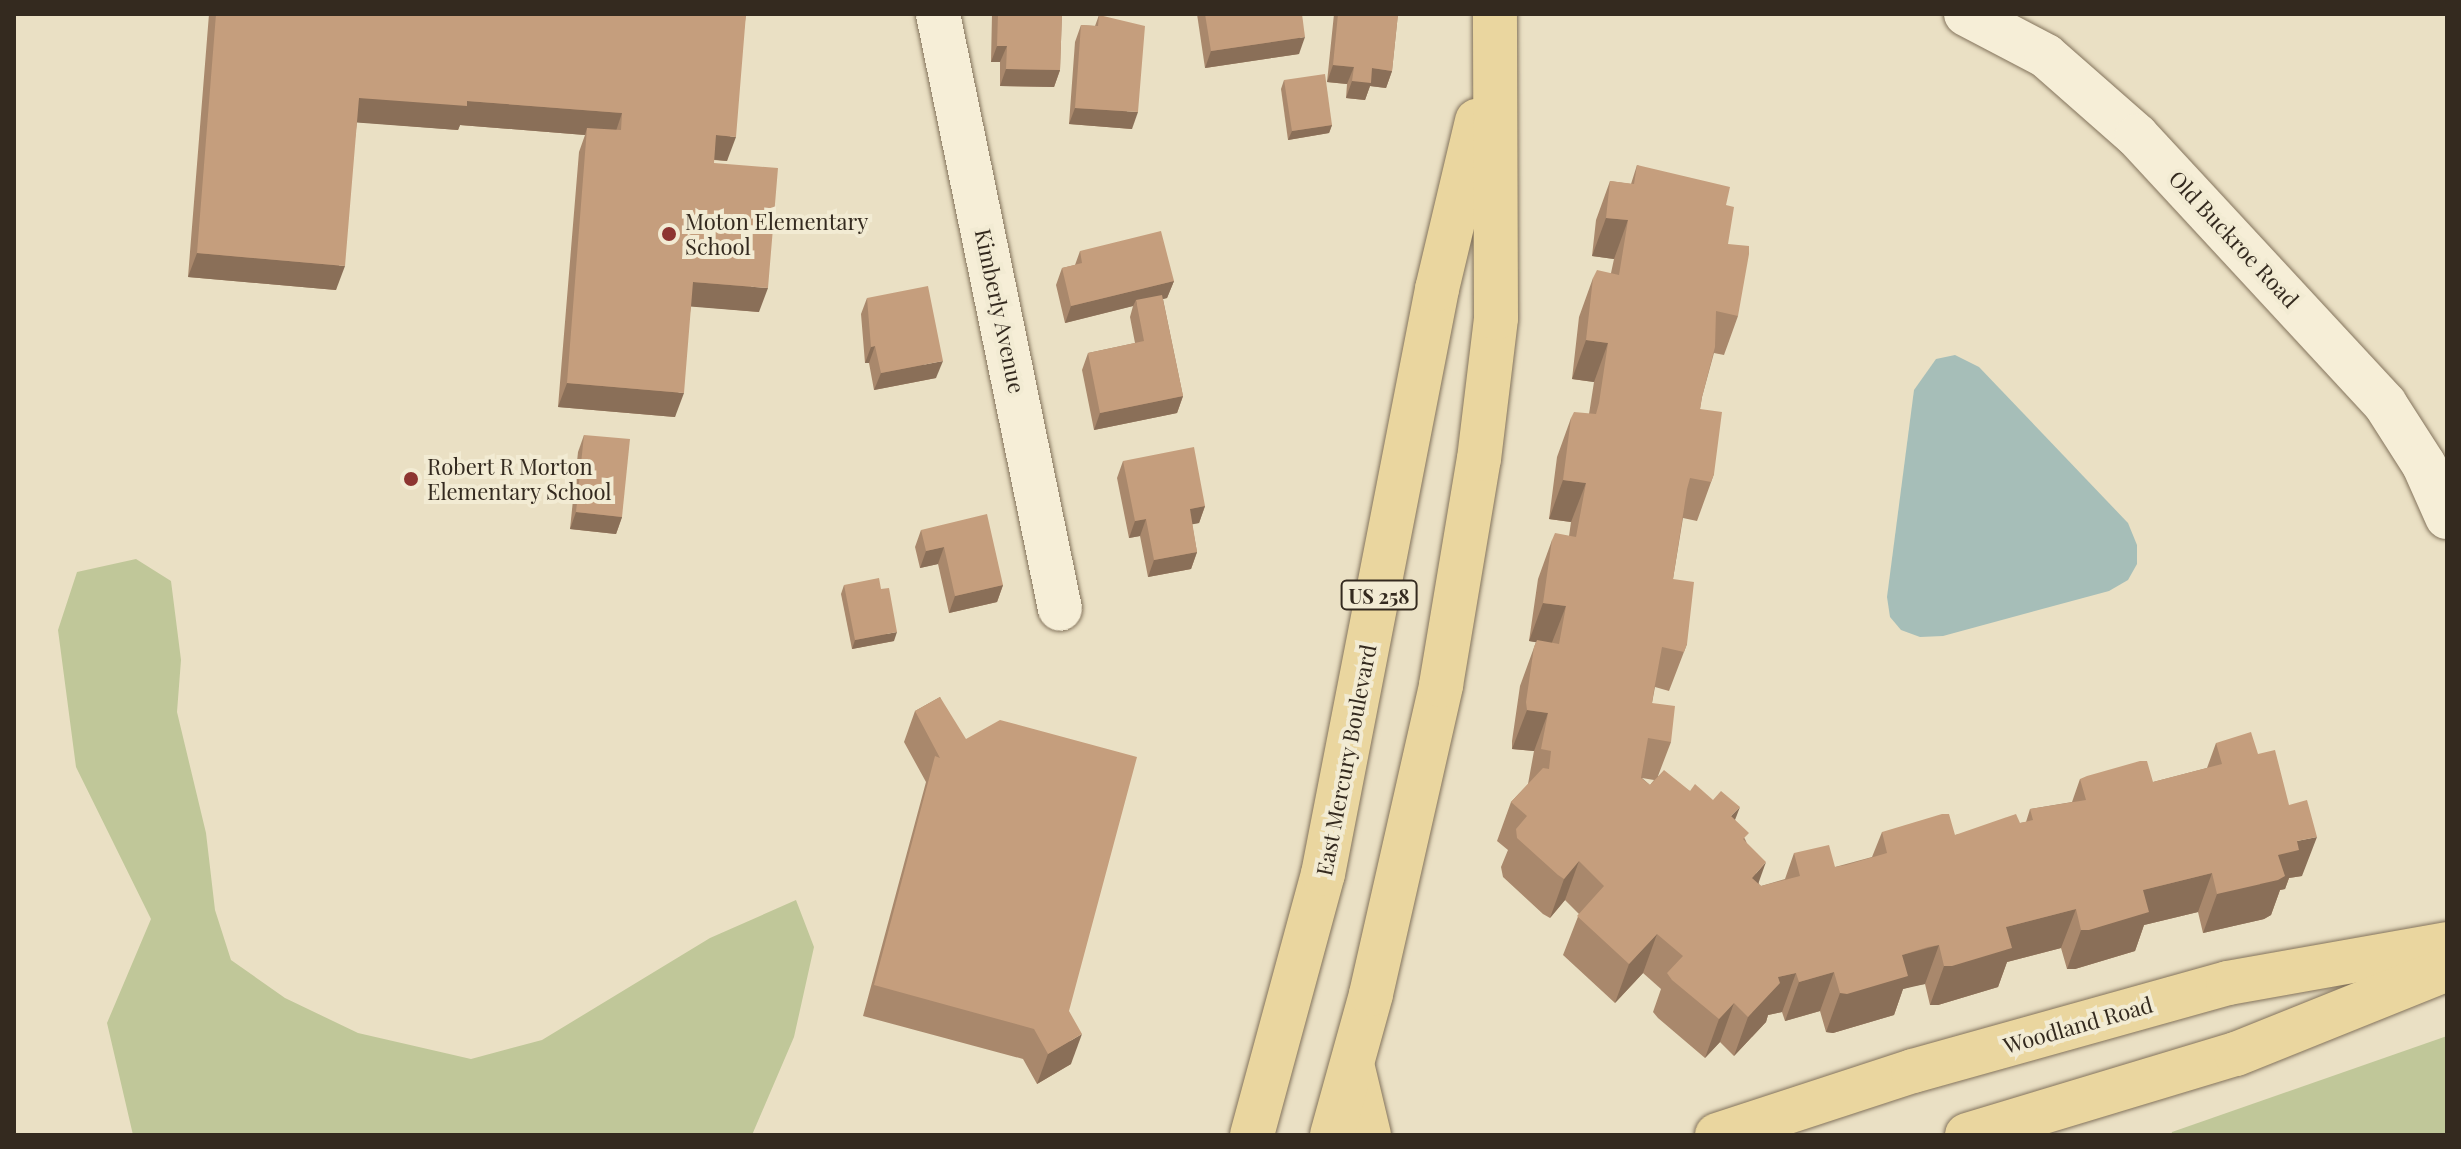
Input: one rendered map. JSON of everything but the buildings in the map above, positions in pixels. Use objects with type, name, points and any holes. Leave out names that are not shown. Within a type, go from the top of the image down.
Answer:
[{"type":"main road","name":"East Mercury Boulevard","points":[[1332,1135],[1352,1063],[1441,685],[1479,459],[1496,318],[1494,34]]},
{"type":"main road","name":"East Mercury Boulevard","points":[[1252,1135],[1323,874],[1437,289],[1494,34]]},
{"type":"main road","name":"Woodland Road","points":[[1717,1135],[1913,1071],[2228,983],[2447,944]]},
{"type":"main road","points":[[1967,1135],[2236,1054],[2447,969]]},
{"type":"main road","points":[[1352,1063],[1369,1135]]},
{"type":"street","name":"Kimberly Avenue","points":[[938,14],[1060,609]]},
{"type":"street","name":"Old Buckroe Road","points":[[1966,14],[2046,56],[2147,146],[2376,393],[2408,435],[2447,517]]},
{"type":"green space","points":[[136,559],[171,581],[181,660],[177,712],[206,833],[215,910],[231,960],[285,998],[358,1033],[471,1059],[542,1040],[710,938],[796,900],[814,947],[794,1037],[752,1135],[133,1135],[107,1023],[151,919],[76,767],[58,630],[77,572]]},
{"type":"green space","points":[[2447,1036],[2447,1135],[2171,1135],[2172,1132]]},
{"type":"water","points":[[1955,355],[1979,367],[2128,523],[2137,545],[2137,564],[2128,580],[2109,591],[1943,636],[1920,637],[1901,630],[1890,617],[1887,597],[1914,390],[1936,359]]},
{"type":"place","name":"Moton Elementary School","points":[[669,234]]},
{"type":"place","name":"Robert R Morton Elementary School","points":[[411,479]]}]
